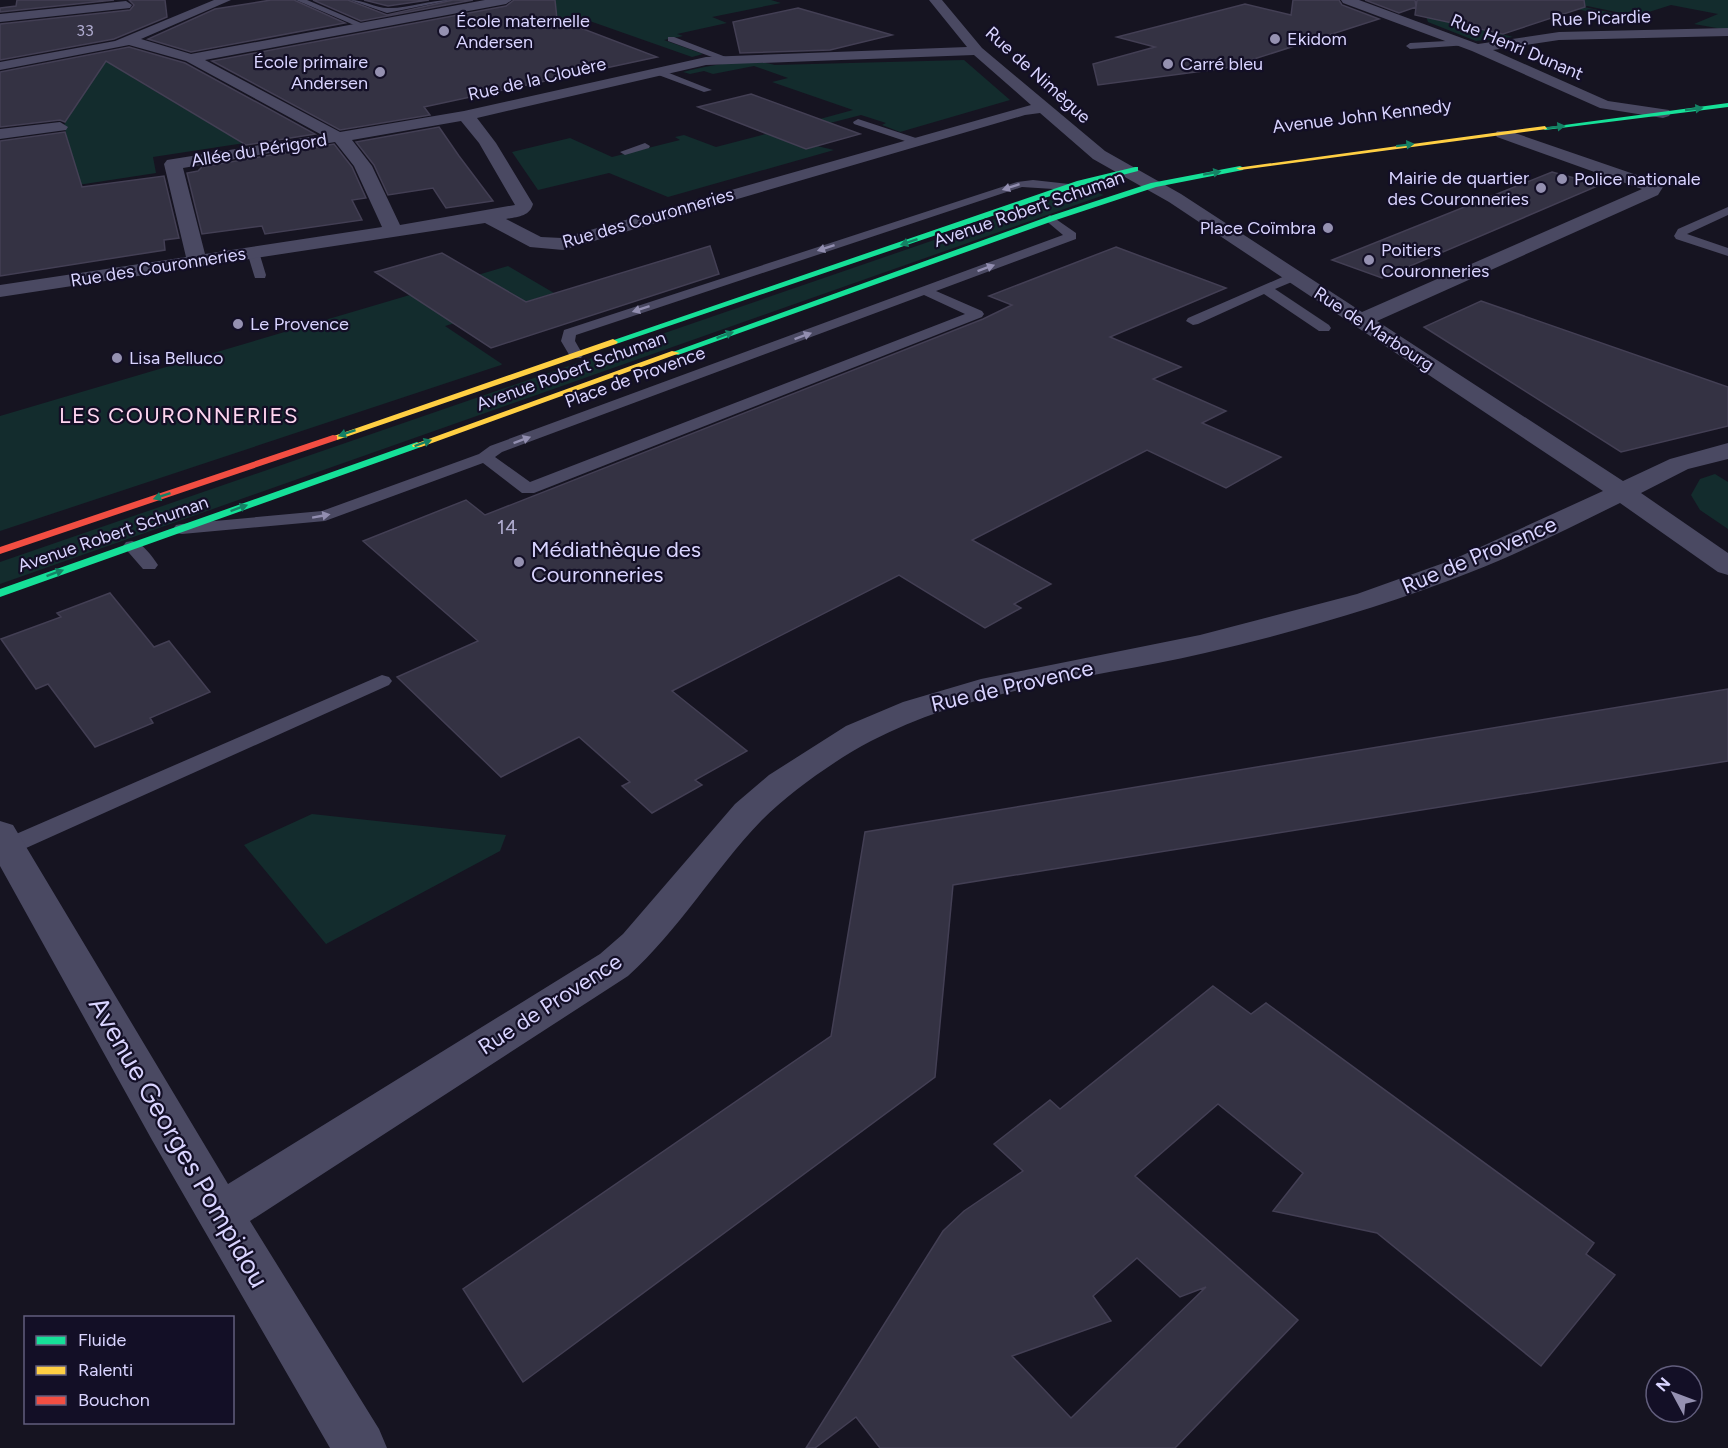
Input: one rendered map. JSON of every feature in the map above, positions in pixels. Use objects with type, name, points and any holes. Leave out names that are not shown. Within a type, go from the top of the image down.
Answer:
[{"type":"main road","name":"Avenue John Kennedy","points":[[1581,108],[1605,105]]},
{"type":"main road","name":"Avenue John Kennedy","points":[[1154,185],[1271,163],[1594,122],[1661,106],[1728,105]]},
{"type":"main road","points":[[1124,171],[1152,165]]},
{"type":"main road","name":"Avenue Robert Schuman","points":[[0,551],[1069,187],[1124,171]]},
{"type":"main road","name":"Avenue Robert Schuman","points":[[0,593],[1050,219],[1154,185]]},
{"type":"street","points":[[0,66],[85,51],[128,40],[225,0]]},
{"type":"street","points":[[191,58],[506,0]]},
{"type":"street","name":"Rue de Nimègue","points":[[935,0],[977,51],[1099,154],[1124,171]]},
{"type":"street","name":"Rue Henri Dunant","points":[[1347,0],[1473,47],[1605,105]]},
{"type":"street","points":[[0,18],[36,19],[126,5]]},
{"type":"street","name":"Rue Picardie","points":[[1473,47],[1573,36],[1728,32]]},
{"type":"street","points":[[128,40],[191,58],[346,142],[361,165],[393,231]]},
{"type":"street","name":"Rue de la Clouère","points":[[338,137],[464,116],[656,71],[726,59],[977,51]]},
{"type":"street","points":[[1594,122],[1609,114],[1610,110],[1605,105]]},
{"type":"street","name":"Avenue John Kennedy","points":[[1605,105],[1661,106]]},
{"type":"street","name":"Rue des Couronneries","points":[[0,291],[488,218],[537,243],[563,244],[1024,110],[1044,108]]},
{"type":"street","points":[[464,116],[470,119],[488,144],[524,204],[524,208],[516,212],[488,218]]},
{"type":"street","points":[[0,134],[60,128]]},
{"type":"street","points":[[1352,314],[1652,191],[1654,187],[1643,181],[1503,134]]},
{"type":"street","name":"Allée du Périgord","points":[[197,261],[173,164],[338,137]]},
{"type":"street","name":"Rue de Marbourg","points":[[1124,171],[1175,198],[1622,491],[1728,566]]},
{"type":"street","points":[[1643,181],[1666,172]]},
{"type":"street","name":"Rue de Provence","points":[[221,1214],[614,965],[637,945],[748,813],[781,783],[858,734],[915,709],[992,686],[1203,644],[1367,600],[1462,566],[1679,464],[1728,451]]},
{"type":"street","name":"Avenue Georges Pompidou","points":[[4,840],[360,1448]]},
{"type":"lane","points":[[300,0],[364,26]]},
{"type":"lane","points":[[354,0],[387,11],[448,0],[468,7]]},
{"type":"lane","points":[[670,39],[726,59]]},
{"type":"lane","points":[[1410,46],[1473,47]]},
{"type":"lane","points":[[1430,54],[1473,47]]},
{"type":"lane","points":[[656,71],[707,90]]},
{"type":"lane","points":[[858,122],[915,141]]},
{"type":"lane","points":[[625,152],[645,146]]},
{"type":"lane","points":[[576,355],[568,341],[569,333],[1021,184],[1069,187]]},
{"type":"lane","points":[[1728,211],[1682,232],[1680,236],[1728,252]]},
{"type":"lane","name":"Place de Provence","points":[[179,530],[325,516],[485,457],[496,449],[1072,236],[1050,219]]},
{"type":"lane","points":[[253,252],[260,275]]},
{"type":"lane","points":[[1193,321],[1294,276]]},
{"type":"lane","points":[[1265,289],[1324,328]]},
{"type":"lane","points":[[485,457],[528,489],[978,314],[925,291]]},
{"type":"lane","points":[[132,546],[149,566]]},
{"type":"lane","points":[[4,840],[382,681]]},
{"type":"green space","points":[[528,0],[771,0],[781,3],[712,17],[727,23],[677,34],[683,36],[664,40],[703,54],[692,57],[584,19],[563,23],[545,14],[557,10]]},
{"type":"green space","points":[[1423,0],[1728,0],[1728,30],[1694,24],[1718,14],[1671,5],[1636,16],[1587,6],[1584,7],[1632,17],[1626,19],[1576,9],[1502,34],[1513,37],[1476,41],[1428,22],[1426,16],[1432,15],[1415,2]]},
{"type":"green space","points":[[125,48],[165,57],[133,78],[229,135],[257,141],[153,157],[156,173],[78,185],[64,125],[109,51]]},
{"type":"green space","points":[[964,60],[1010,100],[900,132],[882,125],[886,123],[861,115],[830,123],[820,119],[853,110],[772,82],[788,78],[754,66],[713,74],[704,71],[690,74],[683,72],[741,62],[775,65]]},
{"type":"green space","points":[[766,134],[834,150],[668,197],[609,173],[538,190],[512,152],[570,138],[612,157],[680,140],[675,137],[684,135],[716,147]]},
{"type":"green space","points":[[1085,188],[1104,195],[0,584],[0,562]]},
{"type":"green space","points":[[508,266],[554,293],[445,326],[501,365],[0,531],[0,416]]},
{"type":"green space","points":[[1715,474],[1728,482],[1728,529],[1700,510],[1691,495],[1700,479]]},
{"type":"green space","points":[[312,814],[506,835],[500,851],[326,944],[244,845]]},
{"type":"building","points":[[17,0],[114,0],[0,12],[0,8],[16,6]]},
{"type":"building","points":[[129,0],[165,0],[167,17],[114,39],[0,60],[0,24],[130,10],[134,5]]},
{"type":"building","points":[[271,0],[294,0],[345,23],[191,52],[148,39],[215,9]]},
{"type":"building","points":[[313,0],[348,0],[387,15],[453,0],[473,0],[361,21]]},
{"type":"building","points":[[364,0],[429,0],[388,6]]},
{"type":"building","name":"École primaire Andersen","points":[[514,0],[555,0],[557,19],[657,57],[424,107],[430,115],[340,130],[212,61],[506,6]]},
{"type":"building","points":[[1293,0],[1339,0],[1342,5],[1379,19],[1226,68],[1098,85],[1093,64],[1155,47],[1117,37],[1245,4],[1291,15]]},
{"type":"building","points":[[1365,0],[1415,0],[1416,7],[1399,13]]},
{"type":"building","points":[[1417,0],[1584,0],[1585,7],[1503,34],[1415,15]]},
{"type":"building","points":[[798,8],[892,35],[830,50],[740,53],[733,22]]},
{"type":"building","points":[[129,47],[185,63],[315,134],[246,145],[106,61],[65,122],[60,120],[0,127],[0,72]]},
{"type":"building","points":[[751,94],[860,134],[806,149],[698,107]]},
{"type":"building","points":[[439,127],[493,201],[446,208],[433,188],[388,195],[374,165],[356,142]]},
{"type":"building","points":[[65,132],[82,187],[164,176],[179,238],[164,240],[165,250],[0,276],[0,141]]},
{"type":"building","points":[[334,144],[352,167],[366,198],[352,200],[362,220],[265,234],[262,226],[202,234],[187,173],[198,171],[202,167]]},
{"type":"building","points":[[1552,172],[1600,185],[1382,278],[1332,260]]},
{"type":"building","points":[[710,246],[719,274],[491,348],[375,272],[442,253],[526,302]]},
{"type":"building","points":[[1116,247],[1226,288],[1110,337],[1181,367],[1153,379],[1226,411],[1202,423],[1281,457],[1226,488],[1147,450],[972,540],[1051,584],[1014,604],[1021,608],[985,628],[899,575],[672,691],[747,751],[695,780],[702,785],[652,813],[622,786],[630,782],[579,737],[501,777],[397,677],[478,641],[363,541],[466,500],[485,515],[983,319],[1012,305],[989,296]]},
{"type":"building","points":[[1481,301],[1728,387],[1728,426],[1621,452],[1424,327]]},
{"type":"building","points":[[110,593],[154,647],[169,641],[210,692],[150,718],[153,723],[95,747],[48,684],[36,689],[1,639],[61,617],[57,613]]},
{"type":"building","points":[[1728,689],[1728,761],[953,885],[935,1077],[523,1382],[463,1289],[831,1036],[865,832]]},
{"type":"building","points":[[1213,986],[1251,1014],[1266,1003],[1594,1243],[1586,1254],[1615,1275],[1541,1366],[1377,1233],[1273,1211],[1303,1173],[1218,1104],[1135,1176],[1298,1320],[1175,1448],[880,1448],[856,1417],[815,1448],[806,1448],[943,1231],[964,1211],[1023,1171],[994,1144],[1050,1100],[1060,1109]],"holes":[[[1137,1258],[1180,1297],[1206,1287],[1071,1418],[1012,1356],[1111,1321],[1093,1296]]]},
{"type":"traffic: fast","points":[[1545,128],[1728,105]]},
{"type":"traffic: fast","points":[[675,353],[1050,219],[1154,185],[1240,168]]},
{"type":"traffic: fast","points":[[613,342],[1080,183],[1135,169]]},
{"type":"traffic: fast","points":[[0,593],[417,445]]},
{"type":"traffic: slow","points":[[1240,168],[1545,128]]},
{"type":"traffic: slow","points":[[333,438],[613,342]]},
{"type":"traffic: slow","points":[[417,445],[675,353]]},
{"type":"traffic: jam","points":[[0,551],[333,438]]},
{"type":"place","name":"École maternelle Andersen","points":[[444,31]]},
{"type":"place","name":"Ekidom","points":[[1275,39]]},
{"type":"place","name":"Carré bleu","points":[[1168,64]]},
{"type":"place","name":"École primaire Andersen","points":[[380,72]]},
{"type":"place","name":"Police nationale","points":[[1562,179]]},
{"type":"place","name":"Mairie de quartier des Couronneries","points":[[1541,188]]},
{"type":"place","name":"Place Coïmbra","points":[[1328,228]]},
{"type":"place","name":"Poitiers Couronneries","points":[[1369,260]]},
{"type":"place","name":"Le Provence","points":[[238,324]]},
{"type":"place","name":"Lisa Belluco","points":[[117,358]]},
{"type":"place","name":"Médiathèque des Couronneries","points":[[519,562]]},
{"type":"district","name":"LES COURONNERIES","points":[[179,415]]}]
